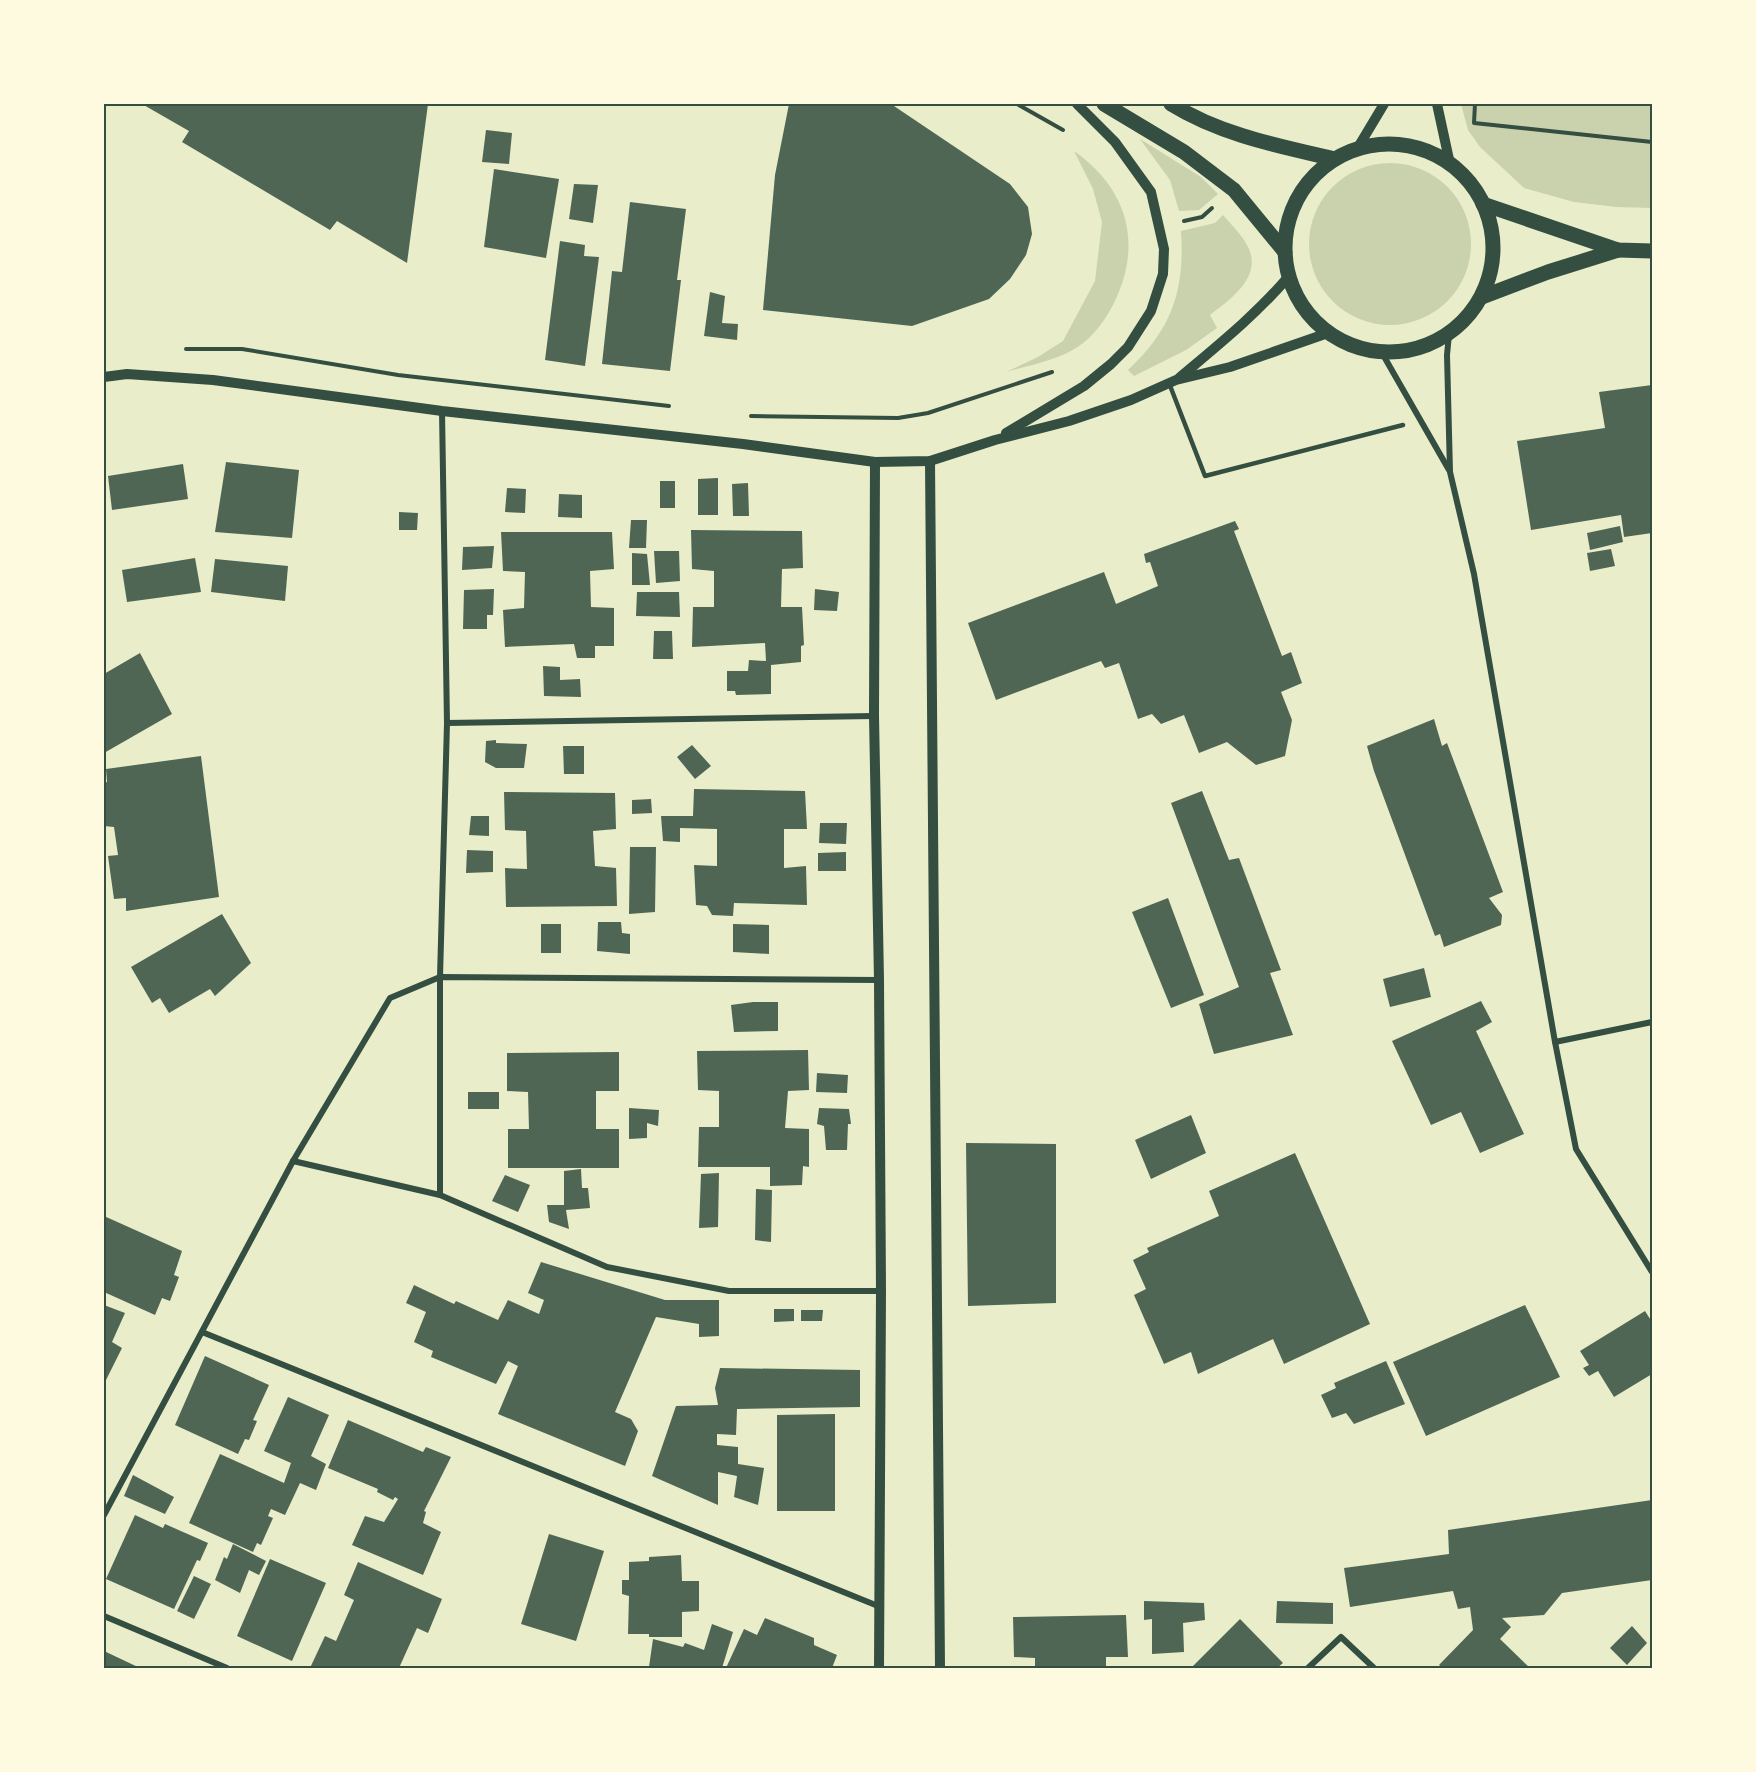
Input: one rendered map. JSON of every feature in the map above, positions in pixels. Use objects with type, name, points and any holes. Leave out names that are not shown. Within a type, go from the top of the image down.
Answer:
[{"type":"main road","points":[[1104,104],[1184,152],[1234,190],[1285,252]]},
{"type":"main road","points":[[1172,104],[1191,116],[1260,142],[1335,159]]},
{"type":"main road","points":[[1389,144],[1421,149],[1450,164],[1469,181],[1484,204],[1493,234],[1492,267],[1482,297],[1468,318],[1449,334],[1417,349],[1382,353],[1353,347],[1328,333],[1303,308],[1289,276],[1285,252],[1287,225],[1297,199],[1314,176],[1335,159],[1357,149],[1389,144]]},
{"type":"main road","points":[[1484,204],[1618,250],[1653,251]]},
{"type":"main road","points":[[1482,297],[1548,272],[1618,250]]},
{"type":"street","points":[[995,440],[1084,386],[1111,364],[1128,347],[1151,311],[1163,274],[1164,249],[1151,192],[1115,142],[1077,104]]},
{"type":"street","points":[[1357,149],[1384,104]]},
{"type":"street","points":[[1437,104],[1450,164]]},
{"type":"street","points":[[1172,382],[1233,332],[1275,293],[1289,276]]},
{"type":"street","points":[[104,377],[127,374],[213,380],[442,411],[743,444],[875,462],[930,461],[995,440],[1069,421],[1131,400],[1172,382],[1230,367],[1328,333]]},
{"type":"street","points":[[1449,334],[1447,355],[1450,472],[1474,574],[1555,1042],[1576,1149],[1653,1272]]},
{"type":"street","points":[[1382,353],[1450,472]]},
{"type":"street","points":[[440,1195],[440,977],[447,723],[442,411]]},
{"type":"street","points":[[930,461],[940,1668]]},
{"type":"street","points":[[875,462],[874,716],[881,1291],[879,1668]]},
{"type":"street","points":[[447,723],[874,716]]},
{"type":"street","points":[[104,1515],[293,1161],[390,998],[440,977],[879,980]]},
{"type":"street","points":[[1555,1042],[1653,1022]]},
{"type":"street","points":[[293,1161],[440,1195],[607,1267],[729,1290],[881,1291]]},
{"type":"street","points":[[202,1332],[878,1606]]},
{"type":"street","points":[[104,1616],[227,1668]]},
{"type":"street","points":[[1308,1668],[1341,1637],[1374,1668]]},
{"type":"lane","points":[[1172,382],[1205,476],[1403,425]]},
{"type":"path","points":[[1017,104],[1066,132]]},
{"type":"path","points":[[1475,104],[1473,123],[1653,142]]},
{"type":"path","points":[[175,349],[242,349],[398,375],[676,407]]},
{"type":"path","points":[[745,416],[898,418],[927,413],[1052,372]]},
{"type":"green space","points":[[1461,104],[1652,104],[1652,208],[1574,202],[1524,188],[1480,147],[1468,130]]},
{"type":"green space","points":[[1140,139],[1201,177],[1218,194],[1199,210],[1179,211],[1170,180]]},
{"type":"green space","points":[[1074,151],[1107,182],[1118,200],[1125,219],[1128,239],[1128,260],[1123,281],[1107,315],[1095,332],[1084,342],[1053,359],[1006,372],[1038,357],[1063,341],[1095,281],[1102,222],[1093,189]]},
{"type":"green space","points":[[1390,163],[1421,169],[1447,187],[1465,213],[1471,244],[1465,275],[1447,301],[1421,319],[1390,325],[1359,319],[1333,301],[1315,275],[1309,244],[1315,213],[1333,187],[1359,169]]},
{"type":"green space","points":[[1223,215],[1242,237],[1250,252],[1252,263],[1245,283],[1210,315],[1217,328],[1186,350],[1134,376],[1128,370],[1143,355],[1165,324],[1178,290],[1181,272],[1181,231],[1215,223]]},
{"type":"building","points":[[142,104],[428,104],[407,263],[337,221],[330,230],[182,142],[189,131]]},
{"type":"building","points":[[789,104],[891,104],[1010,184],[1028,207],[1032,234],[1026,255],[1010,279],[989,299],[912,326],[763,310],[775,175]]},
{"type":"building","points":[[486,130],[512,133],[509,164],[482,162]]},
{"type":"building","points":[[494,169],[559,179],[546,258],[484,247]]},
{"type":"building","points":[[574,184],[598,185],[593,223],[569,219]]},
{"type":"building","points":[[630,202],[686,209],[677,280],[681,280],[670,371],[602,364],[612,271],[622,272]]},
{"type":"building","points":[[560,241],[585,245],[584,256],[599,257],[585,366],[545,360]]},
{"type":"building","points":[[710,292],[725,296],[722,323],[738,324],[737,340],[704,336]]},
{"type":"building","points":[[1652,385],[1652,533],[1624,537],[1621,515],[1531,530],[1517,441],[1605,428],[1599,392]]},
{"type":"building","points":[[226,462],[299,470],[292,538],[215,532]]},
{"type":"building","points":[[183,464],[188,499],[112,510],[108,476]]},
{"type":"building","points":[[718,478],[718,515],[698,515],[698,479]]},
{"type":"building","points":[[660,481],[675,481],[675,508],[660,508]]},
{"type":"building","points":[[748,483],[749,516],[733,516],[732,484]]},
{"type":"building","points":[[507,488],[526,489],[525,513],[505,512]]},
{"type":"building","points":[[559,494],[582,495],[582,518],[558,517]]},
{"type":"building","points":[[399,512],[418,513],[417,530],[399,530]]},
{"type":"building","points":[[631,520],[647,520],[646,548],[629,548]]},
{"type":"building","points":[[1235,521],[1239,529],[1234,531],[1282,656],[1291,652],[1302,683],[1281,692],[1292,720],[1285,756],[1256,765],[1227,742],[1199,753],[1184,715],[1161,724],[1152,714],[1138,719],[1119,663],[1105,668],[1101,661],[996,700],[968,623],[1104,572],[1116,604],[1158,586],[1150,562],[1146,563],[1144,554]]},
{"type":"building","points":[[1620,526],[1623,542],[1590,550],[1587,533]]},
{"type":"building","points":[[691,530],[802,531],[803,568],[782,569],[781,607],[802,607],[804,645],[801,646],[801,662],[771,665],[771,694],[736,695],[735,691],[727,691],[727,671],[748,671],[749,660],[766,661],[765,643],[692,647],[693,607],[714,607],[714,571],[692,569]]},
{"type":"building","points":[[501,532],[612,532],[614,569],[590,571],[591,607],[614,608],[614,646],[595,646],[595,658],[577,658],[574,644],[505,647],[503,610],[524,608],[525,572],[503,571]]},
{"type":"building","points":[[494,546],[492,568],[462,570],[463,547]]},
{"type":"building","points":[[1611,549],[1615,566],[1590,571],[1587,553]]},
{"type":"building","points":[[654,551],[679,551],[680,581],[656,583]]},
{"type":"building","points":[[632,553],[647,554],[650,585],[632,585]]},
{"type":"building","points":[[195,558],[201,592],[127,602],[122,570]]},
{"type":"building","points":[[215,559],[288,566],[285,601],[211,592]]},
{"type":"building","points":[[494,589],[493,615],[487,615],[487,629],[463,629],[464,590]]},
{"type":"building","points":[[815,589],[839,592],[837,611],[814,610]]},
{"type":"building","points":[[637,592],[679,592],[680,617],[636,616]]},
{"type":"building","points":[[654,631],[672,631],[673,659],[653,659]]},
{"type":"building","points":[[140,653],[172,714],[104,753],[104,674]]},
{"type":"building","points":[[543,666],[560,667],[560,680],[580,679],[581,697],[544,696]]},
{"type":"building","points":[[1434,719],[1442,746],[1447,743],[1503,892],[1489,898],[1502,915],[1501,925],[1444,947],[1440,934],[1435,936],[1374,771],[1367,746]]},
{"type":"building","points":[[496,740],[496,743],[527,744],[524,768],[496,768],[485,762],[486,741]]},
{"type":"building","points":[[692,745],[711,766],[695,779],[677,757]]},
{"type":"building","points":[[563,746],[584,746],[584,774],[564,774]]},
{"type":"building","points":[[201,756],[219,897],[126,911],[126,898],[114,899],[108,856],[118,855],[114,827],[104,826],[106,769]]},
{"type":"building","points":[[694,789],[805,791],[807,829],[784,829],[784,868],[806,866],[807,905],[734,903],[733,916],[712,915],[707,906],[696,905],[694,865],[717,866],[717,829],[680,828],[680,842],[663,841],[661,816],[693,816]]},
{"type":"building","points":[[1202,791],[1229,860],[1239,858],[1281,970],[1270,973],[1293,1035],[1214,1054],[1199,1004],[1239,987],[1171,803]]},
{"type":"building","points":[[504,792],[615,793],[616,829],[593,831],[595,866],[616,868],[617,906],[506,907],[505,868],[527,869],[526,831],[505,830]]},
{"type":"building","points":[[651,799],[652,813],[632,814],[632,800]]},
{"type":"building","points":[[471,816],[489,816],[489,836],[469,835]]},
{"type":"building","points":[[820,823],[847,823],[846,844],[819,843]]},
{"type":"building","points":[[630,847],[656,847],[655,912],[629,914]]},
{"type":"building","points":[[467,850],[493,851],[493,872],[466,873]]},
{"type":"building","points":[[846,852],[846,871],[818,871],[818,853]]},
{"type":"building","points":[[1168,898],[1204,995],[1171,1008],[1132,912]]},
{"type":"building","points":[[222,914],[251,963],[215,996],[210,989],[169,1013],[160,998],[152,1003],[131,967]]},
{"type":"building","points":[[598,922],[621,922],[622,933],[630,934],[630,954],[597,951]]},
{"type":"building","points":[[541,924],[561,924],[561,953],[541,953]]},
{"type":"building","points":[[733,924],[769,925],[769,954],[733,952]]},
{"type":"building","points":[[1424,968],[1431,997],[1390,1007],[1383,979]]},
{"type":"building","points":[[1481,1001],[1492,1022],[1476,1031],[1524,1134],[1480,1153],[1461,1112],[1431,1125],[1392,1041]]},
{"type":"building","points":[[778,1002],[778,1031],[734,1032],[731,1005]]},
{"type":"building","points":[[808,1050],[809,1090],[788,1091],[785,1128],[809,1129],[809,1167],[803,1166],[802,1185],[770,1186],[770,1167],[698,1167],[699,1127],[719,1127],[719,1091],[698,1090],[697,1051]]},
{"type":"building","points":[[619,1052],[619,1091],[596,1091],[596,1129],[619,1129],[619,1168],[508,1168],[508,1129],[529,1129],[528,1092],[507,1091],[507,1053]]},
{"type":"building","points":[[817,1073],[848,1075],[847,1093],[816,1092]]},
{"type":"building","points":[[468,1092],[499,1092],[499,1109],[468,1109]]},
{"type":"building","points":[[629,1108],[659,1110],[658,1126],[647,1123],[647,1138],[629,1139]]},
{"type":"building","points":[[819,1108],[849,1109],[851,1124],[848,1124],[847,1150],[826,1150],[824,1126],[817,1124]]},
{"type":"building","points":[[1191,1115],[1206,1153],[1151,1179],[1135,1140]]},
{"type":"building","points":[[966,1143],[1056,1144],[1056,1303],[968,1306]]},
{"type":"building","points":[[1295,1153],[1370,1324],[1284,1364],[1273,1339],[1198,1374],[1191,1352],[1164,1364],[1134,1295],[1146,1289],[1133,1260],[1149,1252],[1147,1248],[1219,1216],[1209,1191]]},
{"type":"building","points":[[581,1169],[582,1188],[588,1188],[590,1208],[566,1210],[569,1229],[549,1222],[547,1205],[564,1205],[564,1171]]},
{"type":"building","points":[[719,1173],[718,1227],[699,1228],[701,1174]]},
{"type":"building","points":[[505,1175],[530,1185],[518,1212],[492,1201]]},
{"type":"building","points":[[756,1189],[772,1190],[771,1242],[755,1240]]},
{"type":"building","points":[[104,1216],[182,1251],[174,1275],[179,1277],[170,1301],[162,1298],[155,1315],[104,1292]]},
{"type":"building","points":[[541,1262],[665,1300],[719,1300],[719,1336],[699,1337],[699,1324],[656,1317],[615,1412],[631,1419],[638,1431],[625,1466],[498,1414],[518,1366],[508,1361],[496,1384],[431,1357],[433,1351],[414,1342],[426,1312],[406,1303],[414,1285],[454,1304],[456,1301],[498,1320],[508,1300],[539,1314],[544,1300],[528,1293]]},
{"type":"building","points":[[104,1305],[125,1313],[112,1342],[122,1348],[106,1380],[104,1379]]},
{"type":"building","points":[[1525,1305],[1560,1377],[1426,1436],[1393,1362]]},
{"type":"building","points":[[774,1309],[794,1309],[794,1321],[774,1322]]},
{"type":"building","points":[[801,1310],[823,1310],[822,1321],[801,1321]]},
{"type":"building","points":[[1645,1311],[1652,1322],[1652,1374],[1614,1397],[1598,1371],[1589,1376],[1583,1368],[1589,1365],[1580,1351]]},
{"type":"building","points":[[205,1356],[269,1385],[253,1420],[257,1421],[249,1440],[245,1439],[238,1454],[175,1425]]},
{"type":"building","points":[[1386,1361],[1405,1404],[1354,1424],[1346,1413],[1332,1418],[1321,1395],[1336,1388],[1334,1383]]},
{"type":"building","points":[[720,1368],[860,1370],[860,1407],[737,1409],[736,1435],[717,1434],[717,1445],[738,1447],[738,1464],[764,1468],[758,1505],[734,1497],[737,1476],[718,1472],[718,1505],[652,1476],[676,1406],[718,1405],[715,1388]]},
{"type":"building","points":[[288,1397],[329,1415],[311,1456],[326,1464],[316,1490],[300,1483],[285,1515],[271,1509],[268,1516],[273,1518],[261,1545],[257,1543],[253,1552],[189,1523],[220,1454],[284,1483],[291,1463],[264,1451]]},
{"type":"building","points":[[835,1414],[835,1511],[777,1511],[777,1415]]},
{"type":"building","points":[[348,1420],[423,1452],[426,1447],[451,1457],[424,1511],[426,1512],[423,1523],[441,1532],[423,1575],[352,1545],[365,1516],[384,1522],[398,1499],[395,1497],[393,1500],[377,1492],[378,1489],[328,1468]]},
{"type":"building","points":[[133,1475],[174,1497],[165,1514],[124,1496]]},
{"type":"building","points":[[1652,1500],[1652,1580],[1562,1593],[1544,1615],[1502,1618],[1511,1627],[1500,1639],[1530,1668],[1443,1668],[1439,1665],[1473,1630],[1470,1607],[1458,1609],[1453,1591],[1350,1607],[1344,1568],[1449,1554],[1448,1530]]},
{"type":"building","points":[[135,1515],[163,1528],[165,1524],[208,1543],[200,1561],[197,1560],[174,1609],[106,1579]]},
{"type":"building","points":[[549,1534],[604,1551],[576,1641],[521,1624]]},
{"type":"building","points":[[233,1544],[266,1561],[259,1575],[249,1570],[240,1593],[215,1580],[224,1557],[227,1559]]},
{"type":"building","points":[[681,1555],[682,1581],[699,1581],[699,1611],[682,1612],[682,1637],[649,1637],[649,1634],[628,1634],[629,1596],[622,1594],[622,1580],[629,1580],[629,1562],[649,1561],[649,1557]]},
{"type":"building","points":[[270,1559],[326,1583],[292,1661],[237,1636]]},
{"type":"building","points":[[358,1562],[442,1599],[428,1633],[417,1628],[399,1668],[310,1668],[325,1636],[336,1641],[354,1600],[344,1595]]},
{"type":"building","points":[[194,1576],[211,1584],[194,1619],[177,1611]]},
{"type":"building","points":[[1144,1601],[1204,1603],[1205,1620],[1183,1623],[1184,1652],[1152,1654],[1152,1619],[1144,1620]]},
{"type":"building","points":[[1277,1601],[1333,1603],[1333,1624],[1276,1623]]},
{"type":"building","points":[[1126,1615],[1128,1657],[1106,1657],[1106,1668],[1035,1668],[1035,1658],[1014,1657],[1013,1617]]},
{"type":"building","points":[[765,1618],[814,1638],[814,1645],[837,1655],[832,1668],[726,1668],[744,1629],[757,1635]]},
{"type":"building","points":[[1240,1619],[1283,1663],[1277,1668],[1191,1668]]},
{"type":"building","points":[[712,1624],[733,1632],[722,1668],[649,1667],[653,1639],[683,1647],[685,1643],[704,1650]]},
{"type":"building","points":[[1632,1626],[1647,1643],[1627,1665],[1610,1648]]},
{"type":"building","points":[[104,1651],[140,1668],[104,1668]]}]
